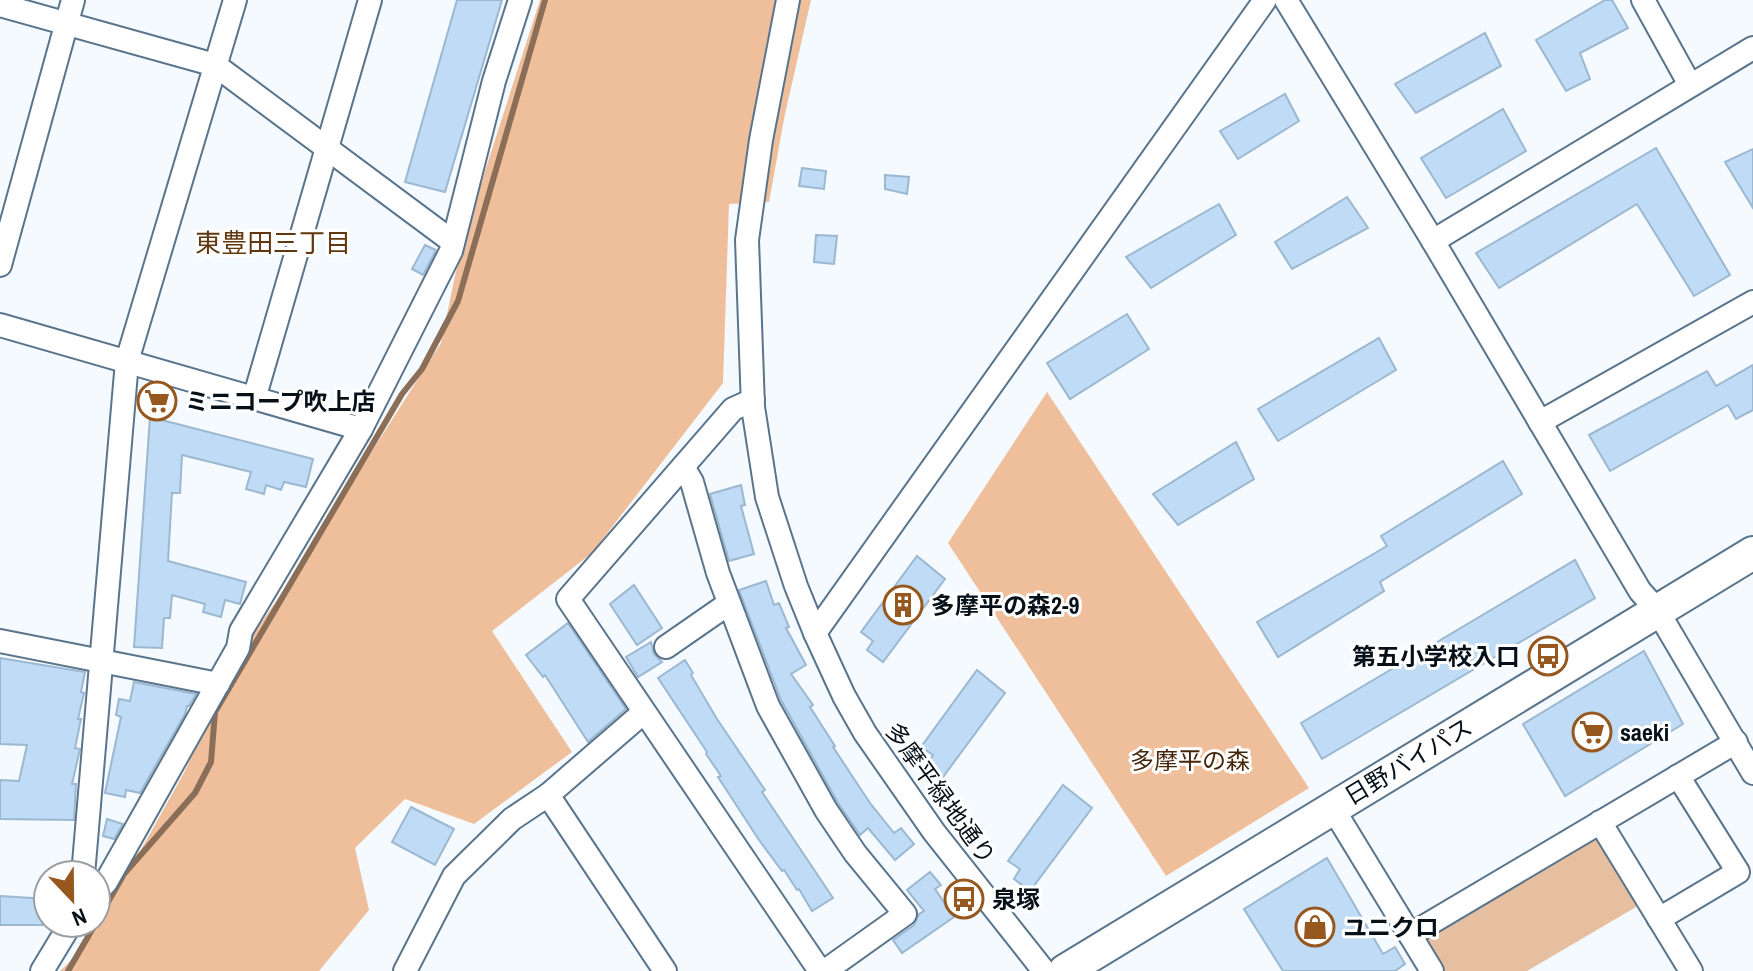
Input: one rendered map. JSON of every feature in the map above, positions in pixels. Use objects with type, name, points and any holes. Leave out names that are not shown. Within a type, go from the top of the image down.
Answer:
[{"type":"highway","name":"日野バイパス","points":[[1065,971],[1753,553]]},
{"type":"street","points":[[0,265],[73,0]]},
{"type":"street","points":[[84,859],[127,361],[235,0]]},
{"type":"street","points":[[254,399],[370,0]]},
{"type":"street","points":[[112,871],[238,648],[241,631],[361,429],[451,251],[494,81],[520,0]]},
{"type":"street","name":"多摩平緑地通り","points":[[788,0],[761,140],[747,240],[753,400],[767,497],[796,586],[844,696],[888,769],[943,845],[1044,971]]},
{"type":"street","points":[[815,633],[1265,0]]},
{"type":"street","points":[[1286,0],[1640,591],[1657,610],[1753,773]]},
{"type":"street","points":[[1643,0],[1690,85]]},
{"type":"street","points":[[0,5],[215,65],[453,242]]},
{"type":"street","points":[[1433,241],[1753,48]]},
{"type":"street","points":[[1540,422],[1753,302]]},
{"type":"street","points":[[0,325],[361,429]]},
{"type":"street","points":[[683,467],[692,482],[728,604],[768,706],[798,762],[855,853],[905,914],[822,971],[568,599],[733,409],[753,400]]},
{"type":"street","points":[[666,647],[728,604]]},
{"type":"street","points":[[0,641],[218,684]]},
{"type":"street","points":[[405,971],[454,876],[512,819],[548,795],[644,712]]},
{"type":"street","points":[[1410,935],[1736,742]]},
{"type":"street","points":[[1659,919],[1738,872],[1678,776]]},
{"type":"street","points":[[548,795],[665,971]]},
{"type":"street","points":[[1332,807],[1432,971]]},
{"type":"street","points":[[1600,822],[1691,971]]},
{"type":"street","points":[[42,971],[61,939]]},
{"type":"shaded area","points":[[1600,822],[1648,900],[1527,971],[1432,971],[1410,935]]},
{"type":"green space","points":[[540,0],[811,0],[769,202],[729,204],[723,383],[592,553],[492,631],[572,752],[474,824],[405,799],[355,848],[369,910],[319,971],[60,971],[80,952],[88,939],[112,939],[112,899],[185,771],[233,662],[277,600],[441,343],[456,271]]},
{"type":"green space","name":"多摩平の森","points":[[1047,392],[1309,788],[1166,876],[948,543]]},
{"type":"building","points":[[457,0],[502,0],[445,192],[405,182]]},
{"type":"building","points":[[1605,0],[1612,0],[1628,28],[1580,53],[1590,79],[1566,91],[1536,40]]},
{"type":"building","points":[[1485,33],[1501,66],[1416,113],[1395,84]]},
{"type":"building","points":[[1285,94],[1299,121],[1238,159],[1220,131]]},
{"type":"building","points":[[1503,109],[1526,151],[1446,198],[1421,158]]},
{"type":"building","points":[[1656,148],[1730,275],[1694,296],[1637,204],[1499,288],[1476,253]]},
{"type":"building","points":[[1753,149],[1753,208],[1725,162]]},
{"type":"building","points":[[802,168],[826,171],[824,189],[799,186]]},
{"type":"building","points":[[885,175],[909,177],[907,194],[885,189]]},
{"type":"building","points":[[1347,197],[1368,228],[1292,269],[1275,242]]},
{"type":"building","points":[[1219,204],[1236,235],[1151,288],[1126,257]]},
{"type":"building","points":[[816,235],[837,236],[834,264],[814,262]]},
{"type":"building","points":[[425,245],[436,250],[423,275],[412,269]]},
{"type":"building","points":[[1127,314],[1149,349],[1070,399],[1047,363]]},
{"type":"building","points":[[1379,338],[1396,370],[1278,441],[1258,409]]},
{"type":"building","points":[[1753,365],[1753,410],[1736,419],[1728,405],[1610,471],[1589,435],[1707,371],[1716,386]]},
{"type":"building","points":[[150,417],[313,459],[306,487],[284,482],[281,490],[266,485],[264,494],[246,489],[251,472],[182,455],[180,493],[172,493],[168,561],[246,582],[240,604],[225,600],[221,617],[203,612],[205,604],[172,595],[170,618],[164,618],[162,648],[134,647]]},
{"type":"building","points":[[1236,442],[1254,479],[1178,525],[1153,494]]},
{"type":"building","points":[[1503,461],[1522,494],[1380,582],[1384,591],[1278,657],[1257,622],[1387,546],[1381,536]]},
{"type":"building","points":[[741,485],[745,505],[741,506],[754,554],[729,561],[710,494]]},
{"type":"building","name":"多摩平の森2-9","points":[[917,556],[945,579],[883,662],[867,650],[873,641],[861,632]]},
{"type":"building","points":[[1575,560],[1595,598],[1322,759],[1301,723]]},
{"type":"building","points":[[766,581],[774,605],[779,603],[789,627],[786,628],[806,665],[791,674],[813,705],[810,707],[833,747],[870,803],[894,833],[901,828],[914,844],[895,860],[868,828],[860,835],[838,803],[781,700],[739,590]]},
{"type":"building","points":[[634,585],[662,628],[637,645],[610,604]]},
{"type":"building","points":[[568,623],[626,709],[588,742],[545,675],[543,677],[526,655]]},
{"type":"building","points":[[651,642],[654,654],[662,662],[638,677],[626,657]]},
{"type":"building","points":[[1644,651],[1683,724],[1565,796],[1523,724]]},
{"type":"building","points":[[0,658],[85,672],[75,748],[80,749],[72,784],[76,784],[74,820],[0,819],[0,780],[19,781],[27,745],[0,744]]},
{"type":"building","points":[[685,660],[717,719],[765,790],[762,792],[833,898],[812,911],[799,889],[759,840],[718,777],[721,776],[707,752],[658,678]]},
{"type":"building","points":[[977,670],[1005,693],[943,777],[927,765],[933,755],[921,747]]},
{"type":"building","points":[[134,682],[196,694],[140,793],[126,790],[125,797],[105,793],[121,717],[116,715],[119,699],[130,701]]},
{"type":"building","points":[[1063,785],[1092,808],[1030,891],[1014,879],[1020,869],[1008,861]]},
{"type":"building","points":[[411,807],[454,829],[435,865],[392,842]]},
{"type":"building","points":[[107,819],[123,824],[114,839],[103,836]]},
{"type":"building","points":[[1327,858],[1383,954],[1395,947],[1405,964],[1395,971],[1283,971],[1244,909]]},
{"type":"building","points":[[930,872],[941,885],[935,889],[954,917],[902,953],[893,940],[914,925],[924,911],[907,890]]},
{"type":"building","points":[[0,896],[32,898],[32,925],[0,925]]},
{"type":"waterway","points":[[112,895],[124,874],[195,793],[211,762],[215,712],[402,394],[422,369],[458,301],[545,0]]},
{"type":"waterway","points":[[68,971],[87,939]]},
{"type":"place","name":"ミニコープ吹上店","points":[[157,401]]},
{"type":"place","name":"多摩平の森2-9","points":[[903,605]]},
{"type":"place","name":"第五小学校入口","points":[[1548,656]]},
{"type":"place","name":"saeki","points":[[1592,732]]},
{"type":"place","name":"泉塚","points":[[964,899]]},
{"type":"place","name":"ユニクロ","points":[[1315,927]]},
{"type":"district","name":"東豊田三丁目","points":[[273,242]]}]
